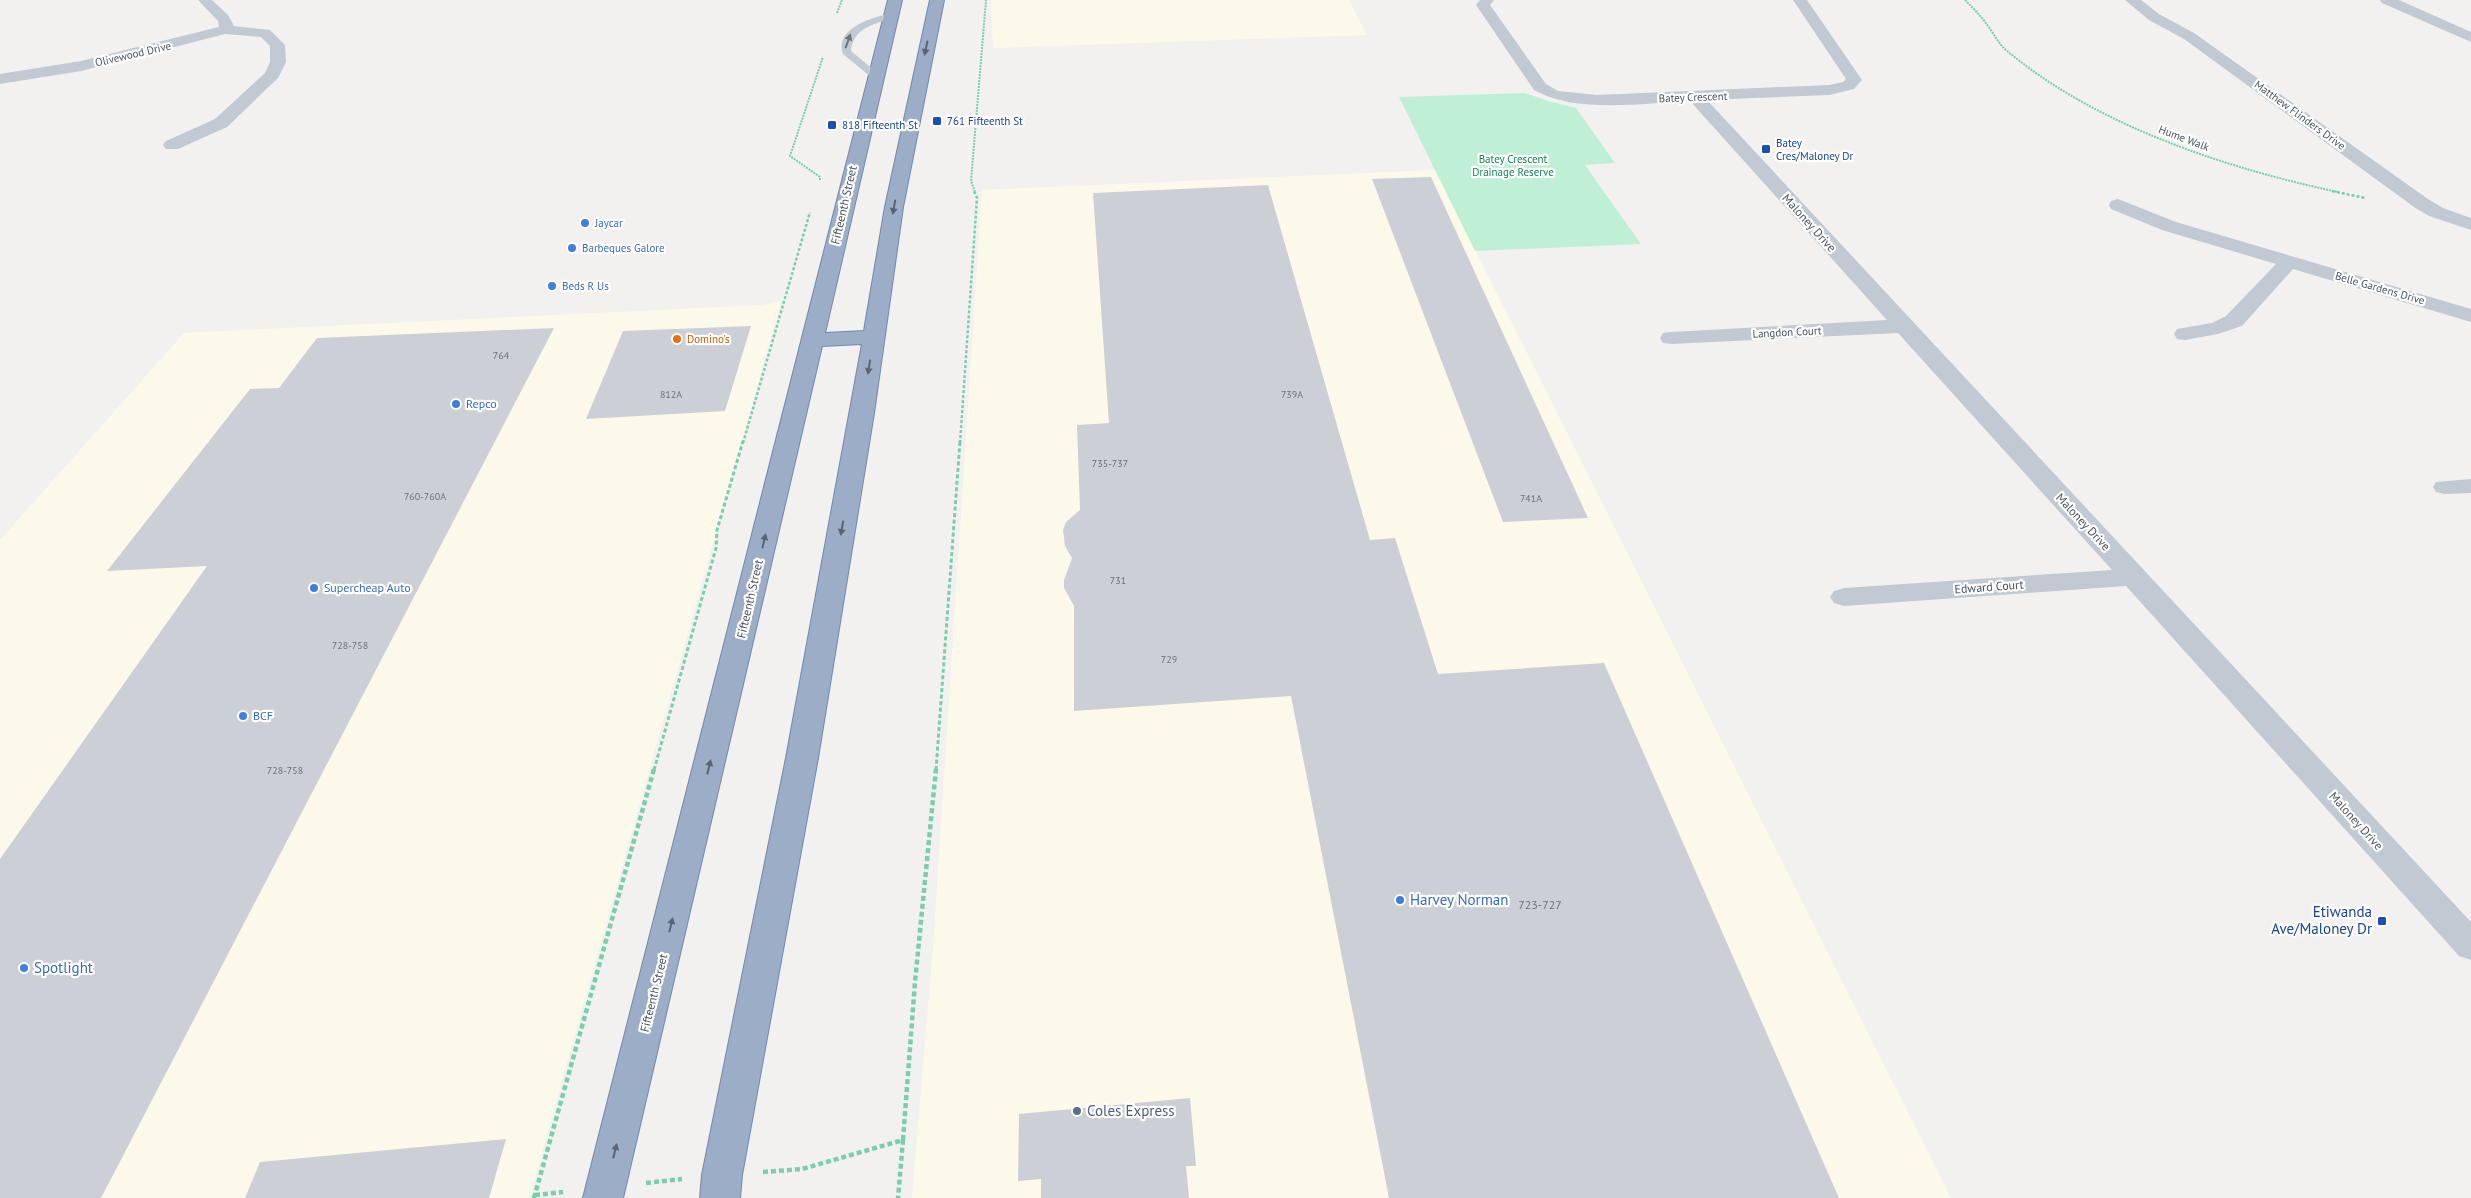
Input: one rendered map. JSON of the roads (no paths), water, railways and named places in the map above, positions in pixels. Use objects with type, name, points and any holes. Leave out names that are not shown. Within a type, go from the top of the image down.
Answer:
[{"type":"highway","points":[[720,1198],[722,1175],[803,748],[894,207],[937,0]]},
{"type":"highway","name":"Fifteenth Street","points":[[603,1198],[734,666],[892,8]]},
{"type":"highway","points":[[811,340],[873,337]]},
{"type":"street","points":[[205,0],[210,9],[225,19],[227,25],[225,30]]},
{"type":"street","name":"Batey Crescent","points":[[1487,0],[1483,5],[1540,87],[1554,95],[1597,100],[1829,90],[1848,86],[1854,80],[1800,0]]},
{"type":"street","name":"Matthew Flinders Drive","points":[[2132,0],[2154,17],[2211,51],[2421,203],[2436,212],[2471,224]]},
{"type":"street","points":[[2387,0],[2471,38]]},
{"type":"street","name":"Olivewood Drive","points":[[0,78],[91,64],[225,30],[265,33],[276,45],[278,62],[272,75],[221,123],[172,145]]},
{"type":"street","name":"Maloney Drive","points":[[1695,97],[2471,946]]},
{"type":"street","name":"Belle Gardens Drive","points":[[2118,205],[2170,226],[2471,316]]},
{"type":"street","points":[[2185,334],[2218,328],[2234,321],[2289,262]]},
{"type":"street","name":"Langdon Court","points":[[1671,338],[1903,326]]},
{"type":"street","points":[[2445,487],[2471,486]]},
{"type":"street","name":"Edward Court","points":[[1844,597],[2134,577]]},
{"type":"lane","points":[[875,75],[846,52],[846,46],[853,31],[892,8]]},
{"type":"place","name":"761 Fifteenth St","points":[[937,121]]},
{"type":"place","name":"818 Fifteenth St","points":[[832,125]]},
{"type":"place","name":"Batey Cres/Maloney Dr","points":[[1766,149]]},
{"type":"place","name":"Jaycar","points":[[585,223]]},
{"type":"place","name":"Barbeques Galore","points":[[572,248]]},
{"type":"place","name":"Beds R Us","points":[[552,286]]},
{"type":"place","name":"Domino's","points":[[677,339]]},
{"type":"place","name":"Repco","points":[[456,404]]},
{"type":"place","name":"Supercheap Auto","points":[[314,588]]},
{"type":"place","name":"BCF","points":[[243,716]]},
{"type":"place","name":"Harvey Norman","points":[[1400,900]]},
{"type":"place","name":"Etiwanda Ave/Maloney Dr","points":[[2382,921]]},
{"type":"place","name":"Spotlight","points":[[24,968]]},
{"type":"place","name":"Coles Express","points":[[1077,1111]]},
{"type":"park label","name":"Batey Crescent Drainage Reserve","points":[[1513,165]]}]
